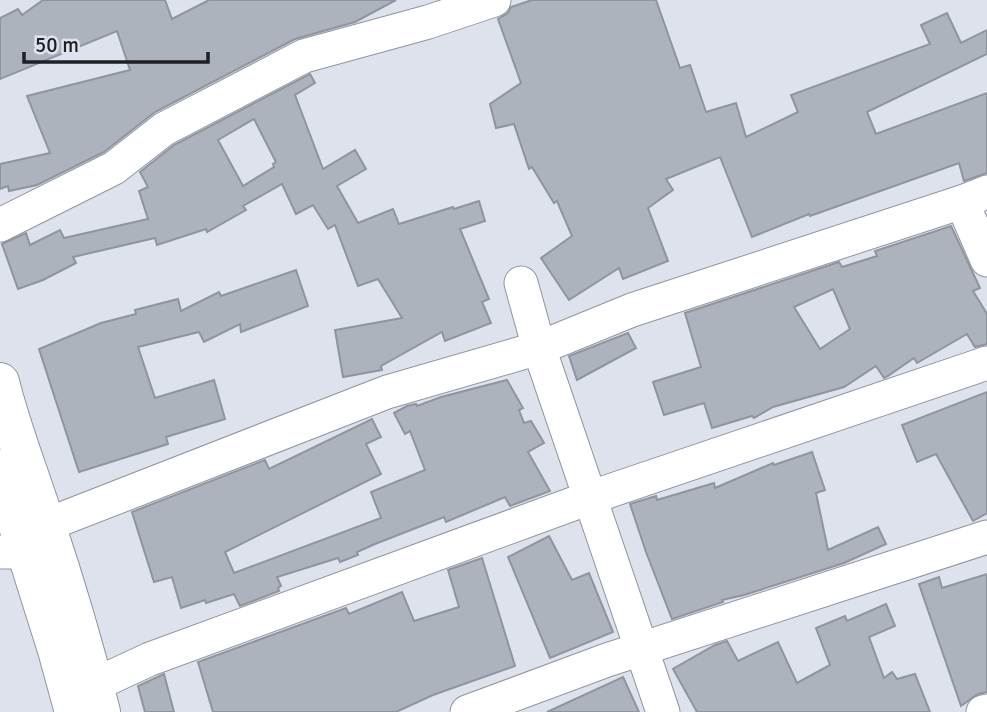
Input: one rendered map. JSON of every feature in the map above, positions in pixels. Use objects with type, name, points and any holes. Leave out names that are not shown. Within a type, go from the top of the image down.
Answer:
[{"type":"main road","points":[[0,382],[10,422],[24,543]]},
{"type":"main road","points":[[0,469],[57,650],[89,703]]},
{"type":"street","points":[[0,225],[114,168],[164,129],[304,56],[424,11],[494,0]]},
{"type":"street","points":[[24,543],[387,392],[539,348],[632,310],[974,197],[987,260]]},
{"type":"street","points":[[521,284],[539,348],[663,712]]},
{"type":"street","points":[[89,703],[150,659],[589,498],[987,363]]},
{"type":"street","points":[[467,712],[643,649],[987,537]]},
{"type":"building","points":[[43,0],[165,0],[172,19],[209,0],[396,0],[355,22],[295,39],[155,112],[104,152],[37,185],[9,191],[8,186],[0,189],[0,164],[50,153],[27,96],[130,70],[117,31],[0,79],[0,18],[18,9],[22,15]]},
{"type":"building","points":[[532,0],[656,0],[680,68],[690,65],[706,112],[736,103],[746,137],[798,112],[791,95],[930,44],[921,25],[947,13],[961,43],[987,30],[987,54],[867,112],[876,134],[987,93],[987,173],[964,181],[959,163],[810,216],[809,214],[752,237],[720,157],[666,179],[673,190],[648,208],[668,261],[623,279],[619,268],[569,300],[541,258],[572,236],[557,201],[554,203],[532,167],[529,169],[514,124],[496,128],[490,104],[521,83],[498,19],[508,13],[511,7]]},
{"type":"building","points":[[310,74],[315,83],[295,95],[323,169],[355,150],[366,169],[337,186],[358,223],[393,209],[399,224],[479,201],[485,221],[460,229],[489,299],[482,302],[491,323],[445,341],[442,332],[381,366],[382,370],[343,377],[335,330],[402,318],[378,279],[358,286],[335,225],[328,229],[313,205],[296,214],[282,184],[243,206],[246,210],[207,232],[206,229],[157,245],[155,238],[73,257],[76,263],[18,289],[2,244],[26,233],[30,245],[60,230],[64,238],[148,219],[139,191],[148,187],[140,172],[174,145]],"holes":[[[254,119],[276,162],[274,167],[243,186],[218,140]]]},
{"type":"building","points":[[951,226],[980,288],[973,291],[987,314],[987,344],[975,347],[967,334],[917,363],[914,358],[884,378],[876,366],[844,387],[773,407],[754,418],[752,416],[712,428],[704,403],[664,415],[653,382],[701,367],[685,313],[839,262],[842,267],[877,256],[875,251]],"holes":[[[833,289],[850,329],[820,349],[794,307]]]},
{"type":"building","points":[[296,270],[308,306],[241,332],[240,324],[204,342],[199,332],[138,347],[155,398],[214,380],[225,419],[166,437],[168,444],[79,472],[39,349],[101,323],[136,314],[135,310],[178,299],[181,311],[219,292],[221,296]]},
{"type":"building","points":[[628,333],[636,348],[577,380],[569,356]]},
{"type":"building","points":[[507,380],[523,408],[519,410],[524,423],[531,421],[544,443],[528,452],[550,491],[510,506],[505,497],[446,522],[444,517],[375,544],[340,562],[338,558],[277,577],[281,586],[279,591],[240,606],[234,594],[181,608],[172,577],[154,582],[132,512],[265,460],[269,469],[372,419],[381,437],[366,444],[381,474],[225,552],[234,573],[381,518],[371,492],[425,470],[410,431],[405,434],[394,413],[407,406],[417,406]]},
{"type":"building","points":[[987,392],[987,513],[973,521],[936,454],[917,462],[902,425]]},
{"type":"building","points":[[812,452],[825,490],[816,493],[828,550],[878,527],[886,544],[844,563],[722,600],[723,602],[672,619],[630,504],[656,496],[657,500],[714,483],[715,488],[773,463],[774,465]]},
{"type":"building","points":[[549,536],[572,580],[589,573],[613,632],[550,658],[508,557]]},
{"type":"building","points":[[482,558],[515,666],[433,695],[396,712],[213,712],[198,662],[346,608],[349,614],[402,592],[414,621],[459,607],[448,570]]},
{"type":"building","points":[[987,574],[987,692],[978,694],[961,706],[919,584],[939,577],[942,588]]},
{"type":"building","points":[[886,604],[895,626],[869,637],[884,678],[892,672],[897,679],[915,674],[930,712],[697,712],[673,669],[727,641],[738,661],[778,642],[797,683],[830,665],[816,628],[845,616],[847,621]]},
{"type":"building","points":[[164,674],[174,712],[145,712],[138,686]]},
{"type":"building","points":[[623,677],[639,712],[547,712]]}]
